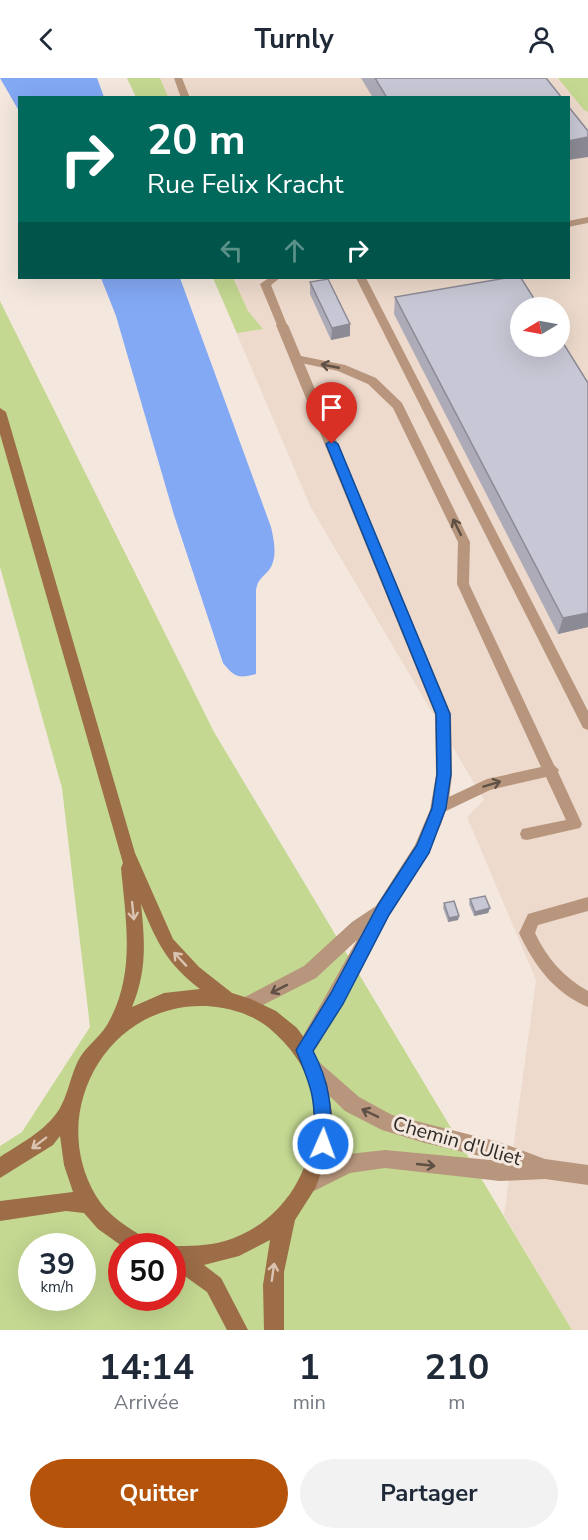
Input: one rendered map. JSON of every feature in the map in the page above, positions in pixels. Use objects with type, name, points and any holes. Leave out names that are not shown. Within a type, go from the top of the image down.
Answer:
[{"type":"main road","points":[[0,412],[127,853],[167,945],[194,973],[225,997],[247,1005],[283,1025],[304,1050],[314,1068],[324,1105],[323,1144],[310,1183],[286,1216],[254,1241],[215,1255],[186,1256]]},
{"type":"main road","points":[[113,1031],[131,988],[137,950],[127,853]]},
{"type":"main road","points":[[119,1233],[89,1204],[75,1174],[69,1142],[70,1110],[79,1080],[93,1054],[113,1031],[138,1013],[166,1001],[195,996],[225,997]]},
{"type":"main road","points":[[0,1168],[45,1138],[70,1110]]},
{"type":"main road","points":[[0,1211],[66,1201],[89,1204]]},
{"type":"main road","points":[[274,1330],[270,1299],[272,1270],[286,1216]]},
{"type":"main road","points":[[186,1265],[214,1285],[238,1330]]},
{"type":"street","points":[[282,325],[431,678],[443,714],[444,774],[439,808],[424,848],[384,910],[337,998],[304,1050]]},
{"type":"street","points":[[247,1005],[310,972],[358,928],[384,910]]},
{"type":"street","name":"Chemin d'Uliet","points":[[314,1068],[352,1104],[389,1122],[425,1134],[499,1151],[545,1169]]},
{"type":"street","name":"Chemin d'Uliet","points":[[310,1183],[349,1164],[386,1160],[500,1170],[545,1169],[588,1175]]},
{"type":"lane","points":[[178,78],[185,96]]},
{"type":"lane","points":[[570,224],[588,220]]},
{"type":"lane","points":[[362,279],[588,724]]},
{"type":"lane","points":[[263,281],[282,325]]},
{"type":"lane","points":[[297,359],[341,368],[372,381],[398,406],[464,542],[463,584],[552,770],[575,824],[527,834]]},
{"type":"lane","points":[[439,808],[487,785],[552,770]]},
{"type":"lane","points":[[588,904],[533,919],[527,933],[537,956],[553,974],[576,994],[588,999]]},
{"type":"shaded area","points":[[127,78],[588,78],[588,1330],[572,1330],[504,1215],[536,980],[467,817],[484,800],[311,508],[213,279],[570,279],[570,96],[135,96]]},
{"type":"green space","points":[[127,78],[160,78],[168,96],[136,96]]},
{"type":"green space","points":[[558,78],[588,78],[588,112],[584,110]]},
{"type":"green space","points":[[213,279],[233,279],[248,311],[263,329],[237,333]]},
{"type":"green space","points":[[0,301],[214,732],[572,1330],[0,1330],[0,1146],[22,1132],[90,1027],[62,788],[0,567]]},
{"type":"water","points":[[0,78],[97,78],[104,96],[18,96],[18,109]]},
{"type":"water","points":[[101,279],[180,279],[271,527],[274,560],[259,581],[256,590],[256,674],[237,676],[223,663],[174,515],[116,316]]},
{"type":"building","points":[[375,78],[546,78],[560,96],[386,96]]},
{"type":"building","points":[[570,108],[588,131],[588,137],[570,141]]},
{"type":"building","points":[[328,279],[350,324],[332,328],[310,282]]},
{"type":"building","points":[[500,279],[522,279],[533,297],[510,297],[510,357],[570,357],[570,354],[588,383],[588,613],[563,618],[395,297]]},
{"type":"building","points":[[485,896],[490,908],[475,912],[470,899]]},
{"type":"building","points":[[454,901],[459,916],[449,918],[444,903]]},
{"type":"route","points":[[323,1144],[324,1105],[314,1068],[304,1050],[337,998],[384,910],[424,848],[439,808],[444,774],[443,714],[431,678],[332,444]]}]
